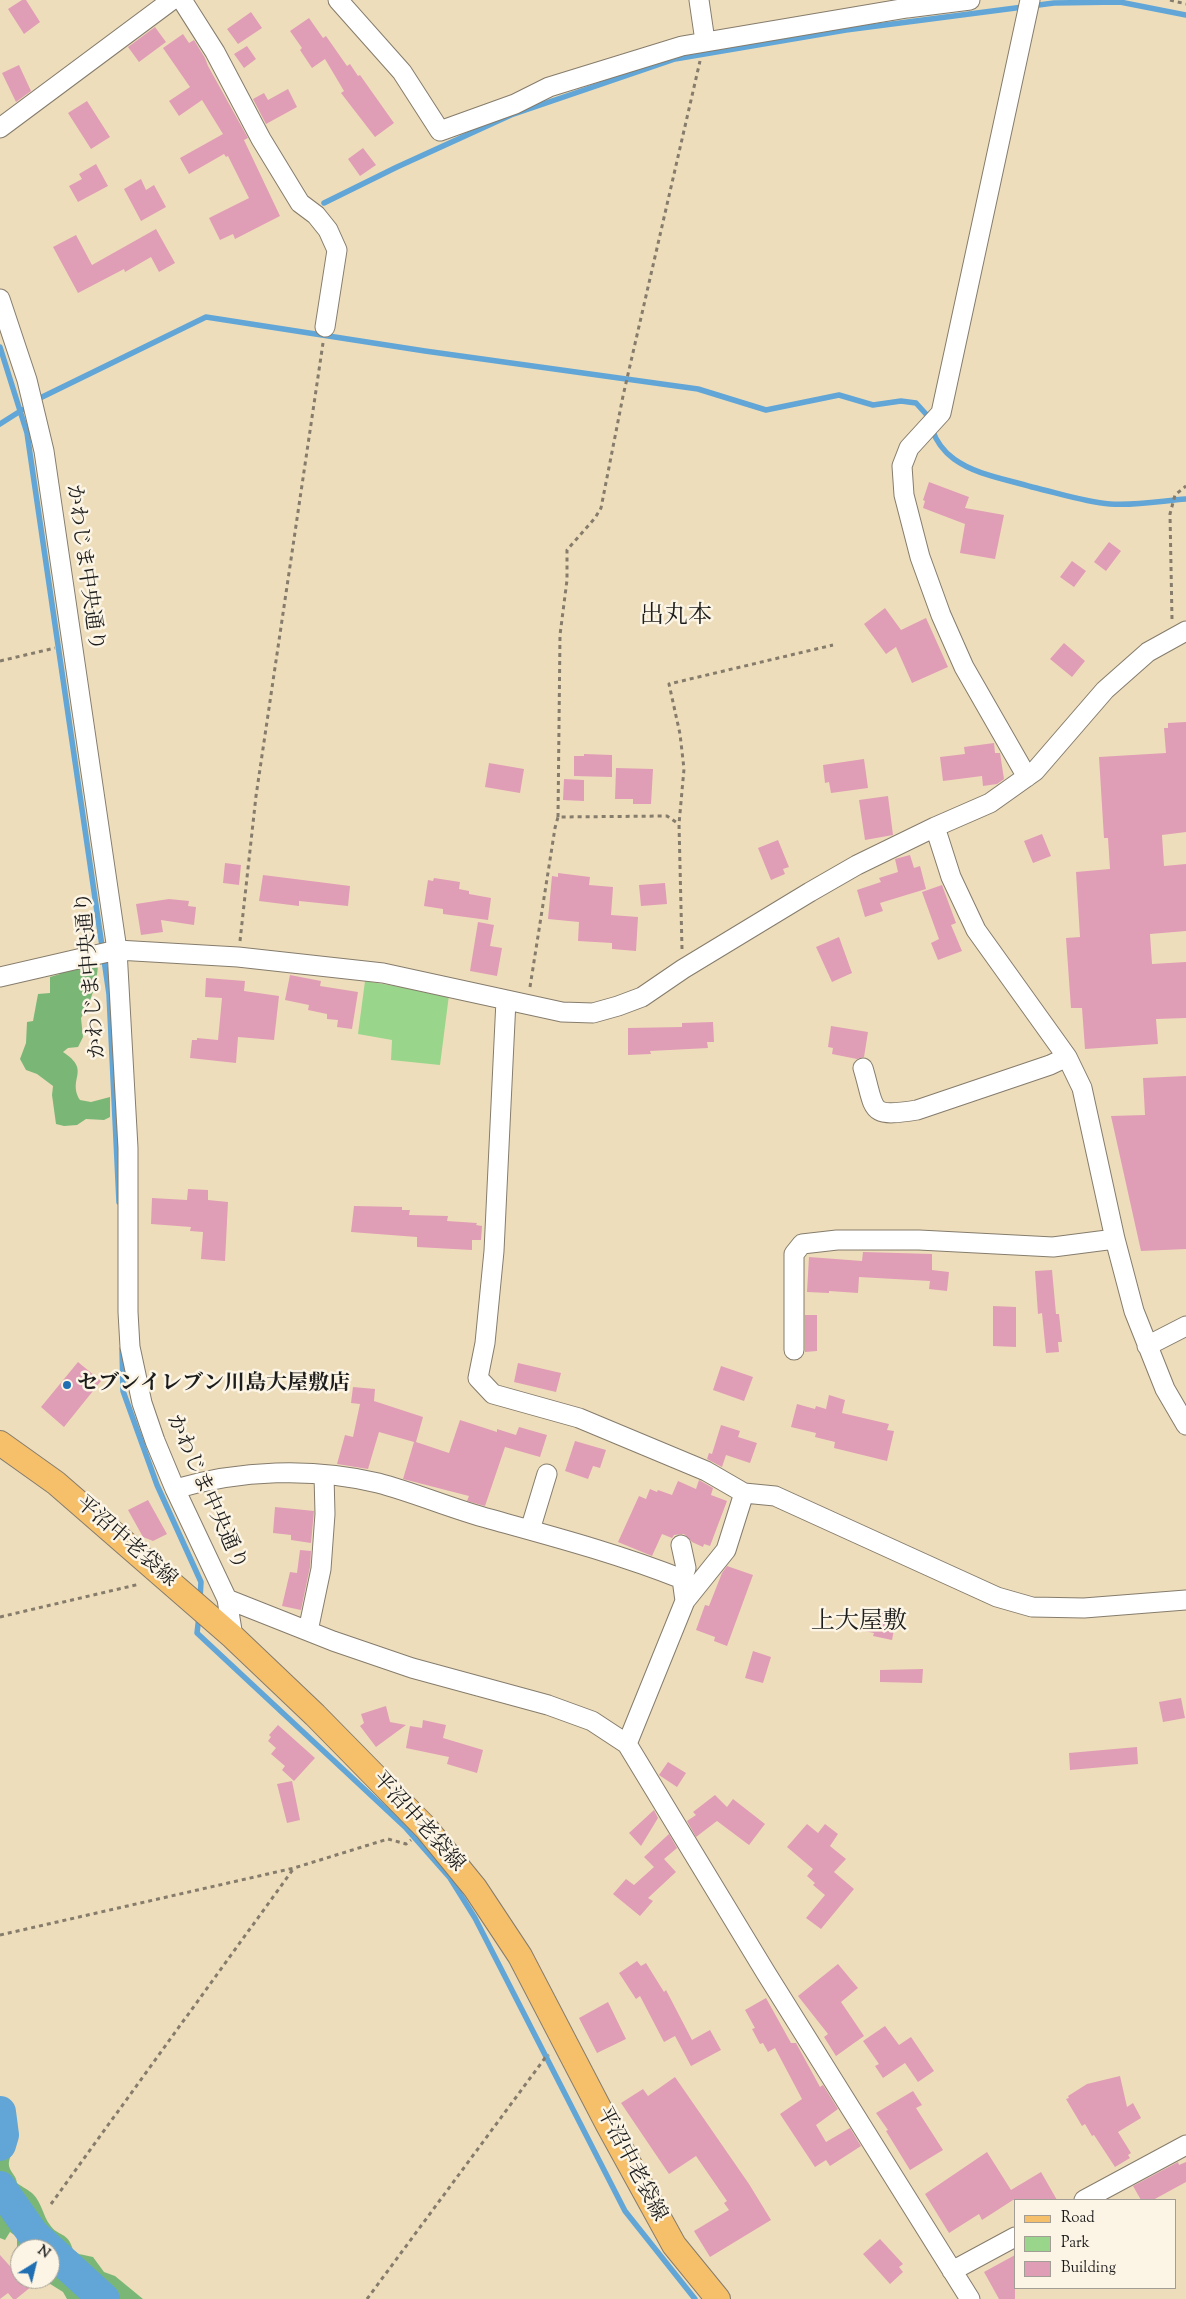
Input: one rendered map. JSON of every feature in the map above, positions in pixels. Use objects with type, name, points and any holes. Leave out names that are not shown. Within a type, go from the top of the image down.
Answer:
[{"type":"main road","name":"平沼中老袋線","points":[[0,1443],[56,1483],[233,1638],[315,1714],[426,1828],[475,1888],[520,1956],[674,2245],[718,2299]]},
{"type":"street","points":[[182,0],[215,52],[261,139],[296,196],[328,230],[337,250],[325,327]]},
{"type":"street","points":[[338,0],[402,72],[440,131],[515,104],[549,87],[641,58],[705,42],[908,8],[970,0]]},
{"type":"street","points":[[699,0],[705,42]]},
{"type":"street","points":[[1027,777],[964,667],[941,615],[920,557],[904,495],[902,466],[909,448],[940,413],[1030,0]]},
{"type":"street","points":[[0,128],[161,3]]},
{"type":"street","name":"かわじま中央通り","points":[[0,299],[27,380],[44,452],[117,950],[128,1148],[128,1312],[130,1347],[142,1403],[175,1489],[227,1598],[233,1638]]},
{"type":"street","points":[[0,977],[117,950],[238,957],[383,973],[562,1012],[593,1013],[618,1006],[642,997],[810,892],[935,827],[990,803],[1035,771],[1105,690],[1148,652],[1181,634]]},
{"type":"street","points":[[935,827],[951,877],[976,930],[1067,1057],[1082,1088],[1115,1239],[1134,1311],[1165,1389],[1186,1425]]},
{"type":"street","points":[[506,1000],[494,1251],[485,1343],[478,1378],[493,1394],[579,1418],[706,1471],[744,1493],[775,1496],[997,1597],[1032,1607],[1084,1608],[1186,1600]]},
{"type":"street","points":[[863,1068],[874,1108],[883,1114],[896,1114],[917,1110],[1050,1066],[1067,1057]]},
{"type":"street","points":[[794,1350],[794,1254],[802,1244],[837,1240],[910,1240],[1053,1247],[1115,1239]]},
{"type":"street","points":[[1147,1346],[1186,1326]]},
{"type":"street","points":[[175,1489],[249,1475],[282,1473],[324,1475],[376,1482],[488,1518],[636,1561],[682,1579]]},
{"type":"street","points":[[530,1530],[547,1474]]},
{"type":"street","points":[[308,1631],[321,1569],[325,1514],[324,1475]]},
{"type":"street","points":[[627,1744],[685,1601],[726,1550],[744,1493]]},
{"type":"street","points":[[681,1546],[686,1568],[682,1579],[685,1601]]},
{"type":"street","points":[[227,1598],[308,1631],[412,1668],[548,1705],[592,1721],[627,1744],[766,1973],[970,2299]]},
{"type":"street","points":[[1086,2199],[1186,2145]]},
{"type":"street","points":[[952,2270],[1014,2238]]},
{"type":"path","points":[[1170,0],[1186,4]]},
{"type":"path","points":[[527,1005],[558,817],[560,635],[567,580],[567,550],[595,518],[601,508],[622,396],[705,42]]},
{"type":"path","points":[[238,957],[256,796],[325,327]]},
{"type":"path","points":[[1181,634],[1172,624],[1169,548],[1170,514],[1175,495],[1186,486]]},
{"type":"path","points":[[0,661],[71,645]]},
{"type":"path","points":[[684,969],[681,943],[679,824],[684,769],[680,734],[669,684],[833,645]]},
{"type":"path","points":[[558,817],[667,816],[679,824]]},
{"type":"path","points":[[0,1617],[164,1577]]},
{"type":"path","points":[[0,1935],[294,1868],[388,1839],[406,1844]]},
{"type":"path","points":[[51,2204],[294,1868]]},
{"type":"path","points":[[367,2299],[545,2058]]},
{"type":"green space","points":[[98,962],[93,991],[81,1018],[83,1037],[78,1047],[68,1048],[63,1052],[76,1064],[78,1070],[76,1086],[80,1100],[91,1102],[110,1097],[110,1117],[104,1120],[86,1119],[77,1125],[64,1126],[56,1124],[52,1095],[53,1086],[37,1074],[26,1070],[20,1059],[26,1043],[27,1022],[33,1021],[38,994],[50,993],[50,977],[60,974],[60,967]]},
{"type":"green space","points":[[365,981],[449,995],[440,1065],[391,1060],[392,1040],[358,1034]]},
{"type":"green space","points":[[0,2102],[15,2145],[10,2157],[9,2166],[17,2183],[36,2198],[50,2225],[66,2237],[73,2250],[79,2254],[93,2257],[104,2272],[115,2276],[143,2299],[67,2299],[63,2292],[58,2289],[60,2289],[60,2239],[17,2239],[10,2232],[5,2240],[0,2238]]},
{"type":"building","points":[[22,0],[26,0],[40,22],[24,34],[8,9]]},
{"type":"building","points":[[251,12],[262,28],[238,44],[227,29]]},
{"type":"building","points":[[309,18],[323,38],[326,36],[347,66],[350,64],[358,76],[360,75],[394,123],[375,137],[341,93],[344,91],[325,59],[312,68],[300,50],[302,48],[290,31]]},
{"type":"building","points":[[155,27],[166,42],[139,62],[128,47]]},
{"type":"building","points":[[183,34],[189,43],[194,40],[248,138],[244,140],[280,216],[235,239],[233,234],[220,240],[209,218],[249,198],[228,156],[226,157],[224,154],[189,174],[180,158],[223,134],[202,100],[179,116],[169,101],[190,87],[163,48]]},
{"type":"building","points":[[247,46],[256,59],[244,68],[234,54]]},
{"type":"building","points":[[19,65],[31,91],[16,102],[2,73]]},
{"type":"building","points":[[288,89],[297,107],[266,124],[253,99],[264,93],[268,100]]},
{"type":"building","points":[[87,101],[110,137],[91,149],[68,113]]},
{"type":"building","points":[[363,148],[376,165],[360,176],[348,159]]},
{"type":"building","points":[[96,164],[108,186],[78,202],[69,186],[82,179],[79,174]]},
{"type":"building","points":[[141,179],[146,190],[154,185],[166,207],[141,221],[124,189]]},
{"type":"building","points":[[156,229],[175,263],[159,272],[151,257],[125,272],[124,269],[78,293],[53,247],[76,235],[92,265]]},
{"type":"building","points":[[929,482],[969,497],[965,508],[1004,515],[995,559],[960,553],[965,524],[923,508],[925,501],[923,500]]},
{"type":"building","points":[[1109,542],[1121,551],[1106,571],[1094,562]]},
{"type":"building","points":[[1072,561],[1086,571],[1074,587],[1060,577]]},
{"type":"building","points":[[885,608],[901,630],[926,618],[948,667],[912,683],[896,647],[886,654],[864,624]]},
{"type":"building","points":[[1064,643],[1085,661],[1072,677],[1050,659]]},
{"type":"building","points":[[1186,722],[1186,832],[1162,835],[1164,866],[1186,864],[1186,931],[1150,934],[1152,964],[1186,962],[1186,1018],[1156,1019],[1158,1044],[1085,1049],[1082,1008],[1071,1008],[1066,938],[1080,937],[1076,872],[1110,869],[1108,838],[1104,838],[1099,757],[1166,753],[1164,728],[1168,728],[1168,723]]},
{"type":"building","points":[[994,743],[995,753],[1000,753],[1004,779],[997,784],[983,786],[982,776],[943,781],[940,757],[965,754],[964,747]]},
{"type":"building","points":[[584,754],[612,755],[612,777],[574,776],[574,756],[584,756]]},
{"type":"building","points":[[864,759],[868,788],[831,793],[829,782],[825,783],[823,765]]},
{"type":"building","points":[[489,763],[524,769],[520,793],[485,787]]},
{"type":"building","points":[[616,768],[653,769],[651,804],[633,804],[633,799],[615,799]]},
{"type":"building","points":[[564,779],[584,780],[584,801],[563,800]]},
{"type":"building","points":[[888,796],[893,835],[865,840],[859,800]]},
{"type":"building","points":[[1042,834],[1051,856],[1033,863],[1024,841]]},
{"type":"building","points":[[778,840],[789,867],[783,869],[785,874],[771,880],[758,848]]},
{"type":"building","points":[[910,855],[914,868],[920,866],[926,889],[880,903],[883,911],[865,917],[857,890],[881,882],[879,878],[898,872],[895,859]]},
{"type":"building","points":[[225,863],[241,865],[239,885],[223,883]]},
{"type":"building","points":[[558,873],[590,877],[589,885],[613,887],[611,915],[638,917],[636,951],[612,949],[612,943],[578,941],[579,922],[548,919],[552,876],[558,877]]},
{"type":"building","points":[[263,875],[350,886],[348,906],[299,901],[299,906],[259,901]]},
{"type":"building","points":[[434,878],[460,882],[459,889],[469,891],[469,894],[491,898],[488,920],[443,914],[443,909],[424,906],[428,880],[433,881]]},
{"type":"building","points":[[665,883],[667,904],[641,906],[639,885]]},
{"type":"building","points":[[942,885],[956,923],[951,925],[962,951],[938,960],[931,943],[939,939],[922,892]]},
{"type":"building","points":[[169,899],[189,901],[188,906],[196,907],[194,925],[161,920],[163,932],[141,935],[136,904]]},
{"type":"building","points":[[478,922],[494,925],[490,946],[502,948],[497,976],[470,971]]},
{"type":"building","points":[[839,937],[852,973],[832,982],[816,947]]},
{"type":"building","points":[[290,975],[321,981],[320,986],[358,992],[352,1029],[337,1027],[338,1020],[327,1019],[327,1014],[308,1010],[309,1005],[285,1000]]},
{"type":"building","points":[[206,978],[245,981],[244,991],[279,996],[274,1040],[238,1037],[236,1063],[190,1058],[192,1040],[197,1040],[197,1038],[218,1040],[222,998],[205,997]]},
{"type":"building","points":[[713,1022],[714,1042],[707,1042],[708,1048],[650,1051],[651,1054],[628,1055],[628,1028],[682,1027],[682,1023]]},
{"type":"building","points":[[831,1026],[868,1032],[864,1057],[857,1059],[832,1054],[833,1048],[828,1047]]},
{"type":"building","points":[[1186,1076],[1186,1249],[1141,1251],[1111,1116],[1145,1115],[1143,1078]]},
{"type":"building","points":[[188,1189],[208,1190],[208,1200],[228,1202],[225,1261],[201,1259],[203,1232],[190,1231],[191,1227],[151,1224],[152,1198],[187,1200]]},
{"type":"building","points":[[354,1206],[402,1207],[402,1210],[410,1210],[409,1215],[448,1216],[447,1221],[477,1223],[476,1225],[482,1226],[481,1240],[472,1240],[472,1250],[417,1247],[417,1237],[351,1232]]},
{"type":"building","points":[[863,1252],[932,1254],[932,1270],[949,1272],[947,1291],[929,1289],[930,1281],[859,1277],[858,1293],[807,1292],[809,1257],[862,1261]]},
{"type":"building","points":[[1052,1270],[1056,1314],[1059,1314],[1062,1342],[1058,1342],[1059,1352],[1046,1353],[1042,1313],[1038,1314],[1035,1271]]},
{"type":"building","points":[[993,1306],[1016,1307],[1016,1347],[993,1346]]},
{"type":"building","points":[[805,1315],[817,1315],[817,1351],[805,1352]]},
{"type":"building","points":[[78,1362],[101,1381],[64,1427],[41,1407]]},
{"type":"building","points":[[518,1363],[561,1373],[556,1392],[514,1382]]},
{"type":"building","points":[[721,1366],[753,1377],[744,1401],[713,1390]]},
{"type":"building","points":[[353,1387],[375,1389],[374,1401],[423,1417],[416,1442],[449,1453],[460,1420],[497,1432],[497,1429],[516,1435],[519,1427],[547,1435],[540,1457],[505,1447],[485,1506],[467,1501],[469,1496],[403,1479],[414,1442],[379,1432],[368,1469],[337,1464],[345,1435],[353,1437],[360,1404],[351,1403]]},
{"type":"building","points":[[829,1395],[845,1400],[842,1413],[889,1424],[887,1430],[894,1431],[887,1461],[834,1448],[835,1442],[815,1437],[816,1433],[791,1427],[797,1404],[815,1409],[816,1406],[826,1409]]},
{"type":"building","points":[[721,1425],[740,1431],[738,1437],[757,1443],[750,1463],[726,1455],[722,1467],[707,1459],[709,1453],[712,1454]]},
{"type":"building","points":[[575,1441],[606,1450],[600,1468],[593,1466],[588,1479],[565,1471]]},
{"type":"building","points":[[699,1480],[713,1488],[711,1495],[727,1501],[710,1546],[704,1544],[703,1547],[692,1542],[684,1534],[674,1535],[672,1538],[662,1534],[652,1556],[618,1542],[639,1496],[646,1499],[650,1489],[672,1495],[678,1481],[696,1489]]},
{"type":"building","points":[[148,1500],[167,1534],[153,1541],[143,1537],[128,1510]]},
{"type":"building","points":[[275,1507],[314,1511],[311,1543],[291,1540],[291,1535],[273,1533]]},
{"type":"building","points":[[300,1550],[311,1551],[310,1567],[301,1610],[282,1606],[290,1572],[297,1573]]},
{"type":"building","points":[[727,1566],[753,1575],[727,1646],[714,1641],[715,1637],[696,1630],[705,1605],[709,1606],[722,1573]]},
{"type":"building","points":[[870,1608],[897,1614],[892,1640],[873,1636],[874,1633],[865,1631]]},
{"type":"building","points":[[753,1651],[771,1657],[763,1683],[745,1678]]},
{"type":"building","points":[[923,1669],[922,1683],[880,1682],[880,1670]]},
{"type":"building","points":[[1181,1698],[1185,1718],[1163,1722],[1159,1702]]},
{"type":"building","points":[[386,1706],[390,1722],[406,1725],[376,1747],[360,1726],[364,1723],[361,1714]]},
{"type":"building","points":[[423,1720],[446,1725],[443,1738],[483,1750],[477,1773],[447,1764],[449,1757],[406,1748],[410,1726],[422,1728]]},
{"type":"building","points":[[278,1725],[315,1758],[294,1781],[282,1770],[285,1766],[271,1754],[276,1748],[268,1741],[271,1737],[269,1735]]},
{"type":"building","points":[[1137,1747],[1138,1764],[1070,1770],[1069,1753]]},
{"type":"building","points":[[668,1762],[686,1773],[677,1787],[659,1775]]},
{"type":"building","points":[[292,1781],[300,1820],[287,1823],[277,1784]]},
{"type":"building","points":[[715,1795],[727,1807],[733,1799],[765,1824],[749,1845],[717,1821],[696,1837],[687,1821],[696,1815],[693,1812]]},
{"type":"building","points":[[654,1810],[658,1818],[641,1846],[629,1833]]},
{"type":"building","points":[[807,1824],[818,1833],[825,1824],[838,1834],[830,1846],[846,1859],[834,1872],[854,1889],[821,1929],[806,1918],[825,1895],[813,1885],[815,1883],[807,1876],[813,1869],[787,1847]]},
{"type":"building","points":[[669,1834],[677,1848],[664,1859],[676,1872],[648,1898],[653,1901],[640,1916],[613,1894],[626,1879],[634,1885],[654,1867],[644,1857]]},
{"type":"building","points":[[637,1961],[641,1966],[646,1963],[664,1992],[666,1990],[692,2040],[710,2030],[721,2050],[691,2066],[675,2036],[664,2042],[640,1996],[636,1999],[619,1973]]},
{"type":"building","points":[[838,1964],[858,1988],[841,2002],[864,2036],[836,2056],[824,2037],[828,2034],[798,1996]]},
{"type":"building","points":[[766,1998],[791,2043],[796,2043],[820,2087],[823,2085],[838,2109],[816,2125],[826,2142],[850,2128],[861,2146],[830,2166],[826,2160],[815,2167],[780,2114],[802,2099],[775,2048],[768,2052],[763,2043],[760,2044],[752,2029],[755,2028],[745,2010]]},
{"type":"building","points":[[608,2002],[626,2039],[597,2053],[579,2018]]},
{"type":"building","points":[[885,2026],[899,2045],[911,2037],[934,2071],[918,2082],[905,2063],[883,2078],[875,2066],[879,2064],[863,2041]]},
{"type":"building","points":[[1120,2076],[1127,2107],[1133,2103],[1141,2118],[1118,2132],[1131,2153],[1128,2155],[1130,2158],[1115,2167],[1094,2135],[1092,2136],[1085,2124],[1082,2126],[1066,2099],[1087,2084]]},
{"type":"building","points":[[675,2077],[749,2184],[771,2220],[710,2257],[694,2231],[729,2210],[724,2203],[727,2201],[696,2156],[669,2174],[621,2103],[643,2089],[648,2096]]},
{"type":"building","points":[[913,2091],[922,2105],[916,2108],[943,2150],[910,2170],[886,2131],[888,2130],[876,2113]]},
{"type":"building","points":[[987,2152],[1011,2190],[1041,2172],[1056,2199],[1014,2199],[982,2220],[979,2214],[949,2233],[925,2194]]},
{"type":"building","points":[[1178,2162],[1179,2165],[1186,2162],[1186,2182],[1155,2199],[1140,2199],[1133,2186]]},
{"type":"building","points":[[880,2239],[903,2264],[899,2267],[903,2272],[890,2284],[863,2254]]},
{"type":"building","points":[[0,2255],[10,2266],[10,2289],[28,2289],[16,2299],[13,2299],[8,2293],[0,2299]]},
{"type":"building","points":[[1014,2256],[1015,2299],[999,2299],[984,2272]]},
{"type":"waterway","points":[[324,203],[511,115],[675,59],[846,30],[1054,3],[1120,2],[1186,15]]},
{"type":"waterway","points":[[36,400],[206,317],[425,351],[698,389],[766,410],[839,395],[873,405],[901,401],[916,403],[926,414],[928,420]]},
{"type":"waterway","points":[[0,347],[27,433],[109,994],[119,1202]]},
{"type":"waterway","points":[[0,424],[22,410]]},
{"type":"waterway","points":[[932,429],[940,446],[954,459],[981,473],[1002,479],[1100,503],[1129,504],[1186,499]]},
{"type":"waterway","points":[[122,1349],[123,1391],[157,1485],[201,1582],[200,1599]]},
{"type":"waterway","points":[[199,1616],[197,1633],[405,1827],[450,1878],[475,1918],[625,2211],[695,2299]]},
{"type":"waterway","points":[[0,2112],[3,2135],[0,2145]]},
{"type":"waterway","points":[[0,2187],[33,2234],[104,2299]]},
{"type":"place","name":"セブンイレブン川島大屋敷店","points":[[67,1385]]},
{"type":"district","name":"出丸本","points":[[676,618]]},
{"type":"district","name":"上大屋敷","points":[[859,1624]]}]
